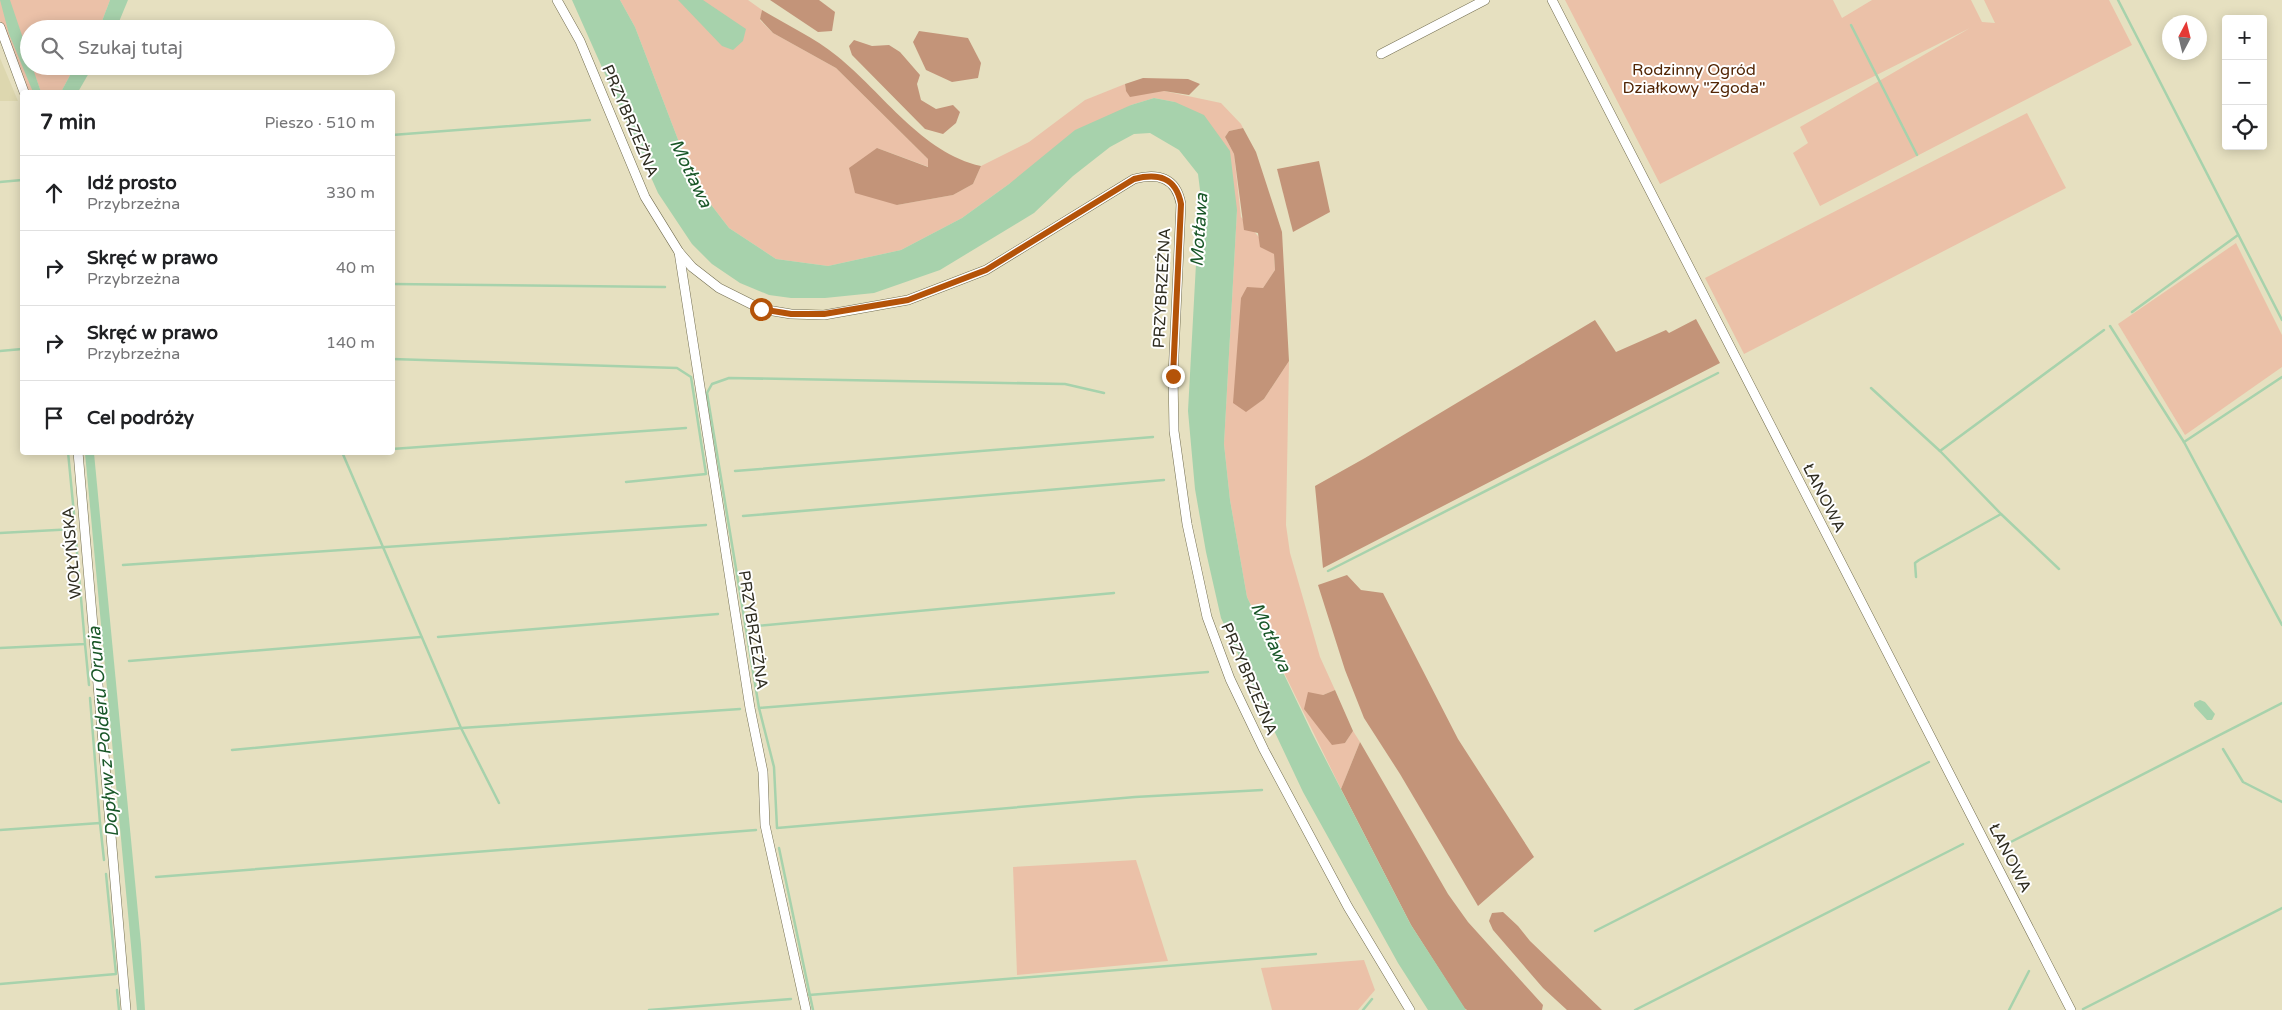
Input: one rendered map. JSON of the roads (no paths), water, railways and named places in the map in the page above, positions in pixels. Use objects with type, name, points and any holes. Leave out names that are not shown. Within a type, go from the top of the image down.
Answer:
[{"type":"street","name":"PRZYBRZEŻNA","points":[[557,0],[580,40],[646,197],[679,252],[692,267],[719,288],[761,309],[791,314],[824,314],[908,300],[986,270],[1134,179],[1150,175],[1172,183],[1179,192],[1181,204],[1173,376],[1174,431],[1187,524],[1206,617],[1230,679],[1264,750],[1348,907],[1410,1010]]},
{"type":"street","points":[[1381,54],[1486,0]]},
{"type":"street","name":"ŁANOWA","points":[[1552,0],[2071,1010]]},
{"type":"street","points":[[0,27],[23,90]]},
{"type":"street","name":"PRZYBRZEŻNA","points":[[679,252],[750,708],[763,772],[765,825],[806,1010]]},
{"type":"street","name":"WOŁYŃSKA","points":[[78,455],[126,1010]]},
{"type":"water","points":[[0,0],[10,0],[20,29],[20,61],[9,34]]},
{"type":"water","points":[[110,0],[128,0],[120,20],[102,20]]},
{"type":"water","name":"Motława","points":[[572,0],[620,0],[635,27],[695,184],[729,228],[776,259],[828,266],[901,250],[962,218],[1009,184],[1075,130],[1131,105],[1154,98],[1175,102],[1204,115],[1230,151],[1237,210],[1224,444],[1230,500],[1247,597],[1312,733],[1411,925],[1466,1010],[1428,1010],[1398,963],[1303,792],[1221,618],[1206,552],[1195,489],[1188,411],[1200,190],[1198,174],[1179,150],[1150,133],[1134,134],[1110,147],[1073,176],[1034,213],[940,270],[874,293],[825,298],[791,298],[769,295],[740,283],[712,264],[692,244],[658,193]]},
{"type":"water","points":[[678,0],[703,0],[746,29],[743,41],[733,50],[722,46]]},
{"type":"water","points":[[26,75],[35,75],[40,90],[32,90]]},
{"type":"water","points":[[70,75],[88,75],[79,90],[62,90]]},
{"type":"water","points":[[85,455],[94,455],[141,944],[145,1010],[137,1010]]},
{"type":"water","points":[[2200,700],[2205,702],[2215,714],[2212,720],[2207,720],[2194,706],[2194,703]]},
{"type":"waterway","points":[[2118,0],[2282,320]]},
{"type":"waterway","points":[[1851,25],[1917,155]]},
{"type":"waterway","points":[[395,135],[590,120]]},
{"type":"waterway","points":[[0,182],[20,180]]},
{"type":"waterway","points":[[2132,312],[2238,235]]},
{"type":"waterway","points":[[395,284],[665,287]]},
{"type":"waterway","points":[[2110,326],[2184,442],[2282,625]]},
{"type":"waterway","points":[[1871,388],[1940,451],[2104,330]]},
{"type":"waterway","points":[[0,351],[20,349]]},
{"type":"waterway","points":[[395,359],[677,368],[691,377],[706,474],[626,482]]},
{"type":"waterway","points":[[1328,571],[1718,373]]},
{"type":"waterway","points":[[2184,442],[2282,377]]},
{"type":"waterway","points":[[1104,393],[1065,384],[729,378],[712,384],[707,393],[759,708],[774,767],[777,828],[1135,797],[1262,790]]},
{"type":"waterway","points":[[395,449],[686,428]]},
{"type":"waterway","points":[[735,471],[1153,437]]},
{"type":"waterway","points":[[1940,451],[2001,514],[2059,569]]},
{"type":"waterway","points":[[68,455],[74,514]]},
{"type":"waterway","points":[[343,455],[461,728],[499,803]]},
{"type":"waterway","points":[[743,516],[1164,480]]},
{"type":"waterway","points":[[1916,577],[1915,563],[1919,560],[2001,514]]},
{"type":"waterway","points":[[123,565],[706,525]]},
{"type":"waterway","points":[[0,533],[75,529],[75,526]]},
{"type":"waterway","name":"Dopływ z Polderu Orunia","points":[[0,648],[85,644],[76,541]]},
{"type":"waterway","points":[[745,627],[1114,593]]},
{"type":"waterway","points":[[438,637],[718,614]]},
{"type":"waterway","points":[[129,661],[421,637]]},
{"type":"waterway","name":"Dopływ z Polderu Orunia","points":[[85,644],[89,685]]},
{"type":"waterway","points":[[759,708],[1208,672]]},
{"type":"waterway","name":"Dopływ z Polderu Orunia","points":[[90,698],[100,823]]},
{"type":"waterway","points":[[2001,847],[2282,703]]},
{"type":"waterway","points":[[232,750],[461,728],[740,709]]},
{"type":"waterway","points":[[2223,749],[2243,782],[2282,802]]},
{"type":"waterway","points":[[1595,931],[1929,762]]},
{"type":"waterway","name":"Dopływ z Polderu Orunia","points":[[0,830],[100,823],[104,860]]},
{"type":"waterway","points":[[156,877],[756,830]]},
{"type":"waterway","points":[[1635,1010],[1963,844]]},
{"type":"waterway","points":[[779,848],[813,1010]]},
{"type":"waterway","points":[[0,984],[116,974],[106,874]]},
{"type":"waterway","points":[[2083,1009],[2282,908]]},
{"type":"waterway","points":[[809,995],[1316,954]]},
{"type":"waterway","points":[[2009,1010],[2029,971]]},
{"type":"waterway","points":[[117,990],[119,1010]]},
{"type":"waterway","points":[[649,1010],[791,999]]},
{"type":"waterway","points":[[1363,1010],[1372,999]]},
{"type":"park label","name":"Rodzinny Ogród Działkowy \"Zgoda\"","points":[[1694,79]]}]
